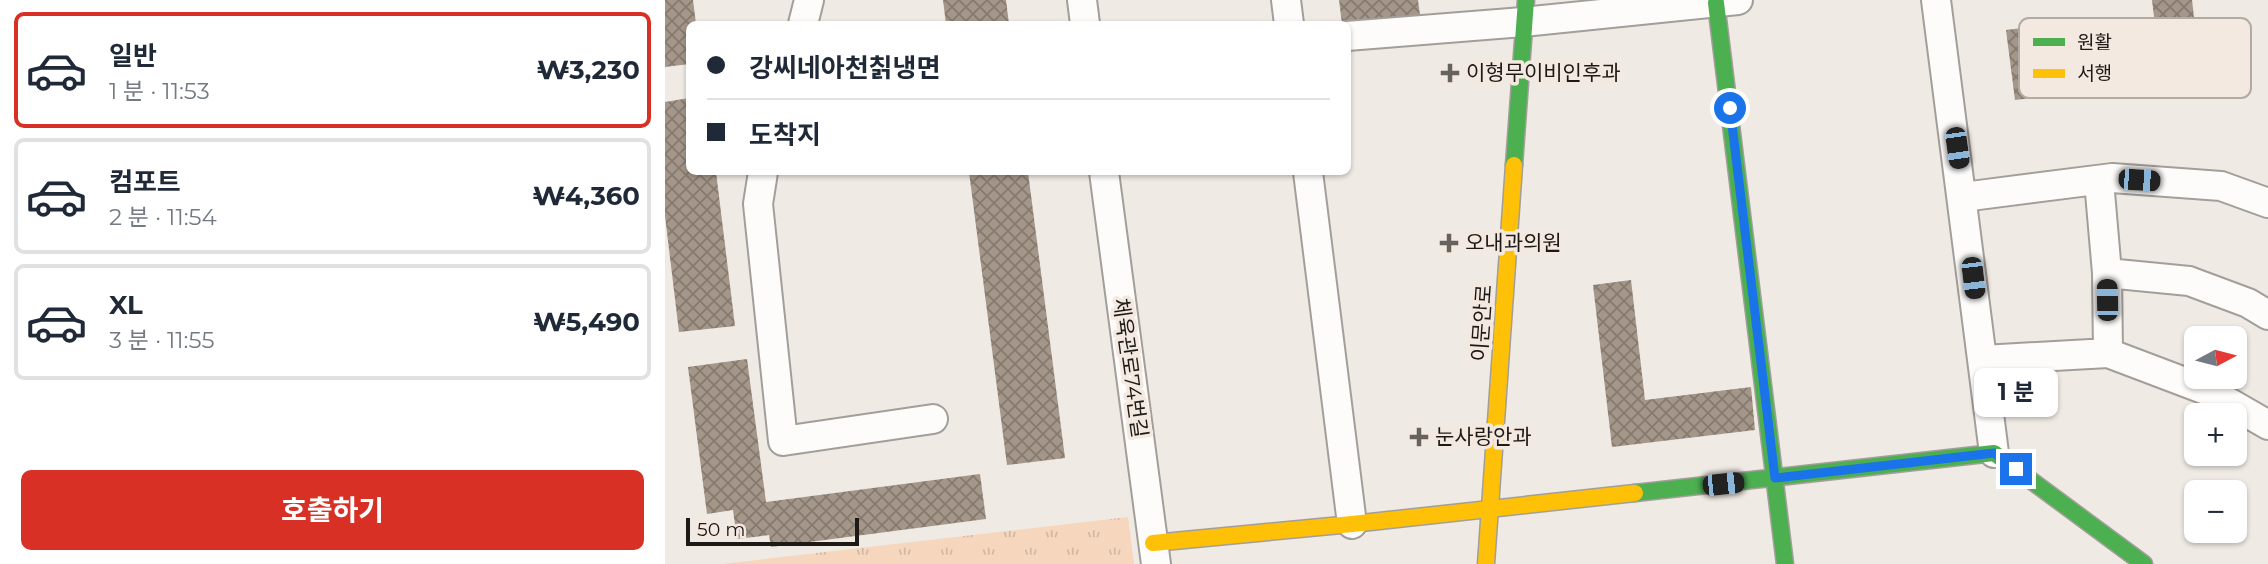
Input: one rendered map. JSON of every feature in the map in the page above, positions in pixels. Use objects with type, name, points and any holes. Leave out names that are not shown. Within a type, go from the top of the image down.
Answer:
[{"type":"street","points":[[804,21],[809,0]]},
{"type":"street","points":[[1082,0],[1085,21]]},
{"type":"street","points":[[1286,0],[1289,21]]},
{"type":"street","points":[[1936,0],[1994,453]]},
{"type":"street","points":[[1351,35],[1525,11],[1727,1],[1785,564]]},
{"type":"street","name":"이문안로","points":[[1486,564],[1525,11]]},
{"type":"street","points":[[763,175],[758,204],[783,441],[933,419]]},
{"type":"street","name":"체육관로74번길","points":[[1104,175],[1154,554]]},
{"type":"street","points":[[1308,175],[1352,524]]},
{"type":"street","points":[[1963,197],[2112,178],[2221,186],[2268,203]]},
{"type":"street","points":[[2099,181],[2107,273],[2108,353]]},
{"type":"street","points":[[2107,273],[2189,281],[2248,303],[2268,315]]},
{"type":"street","points":[[1983,360],[2108,353],[2211,392],[2268,425]]},
{"type":"street","points":[[1154,554],[1352,524],[1994,453],[2144,564]]},
{"type":"green space","points":[[1128,517],[1134,564],[722,564]]},
{"type":"building","points":[[665,0],[693,0],[696,21],[686,21],[686,64],[665,67]]},
{"type":"building","points":[[943,0],[1006,0],[1009,21],[946,21]]},
{"type":"building","points":[[1339,0],[1418,0],[1420,15],[1351,23],[1342,21]]},
{"type":"building","points":[[2152,0],[2192,0],[2194,18],[2154,18]]},
{"type":"building","points":[[2019,28],[2019,98],[2031,98],[2015,100],[2006,30]]},
{"type":"building","points":[[686,98],[686,175],[716,175],[735,326],[679,332],[665,216],[665,102]]},
{"type":"building","points":[[969,175],[1028,175],[1065,458],[1007,465]]},
{"type":"building","points":[[1631,280],[1645,400],[1751,387],[1755,430],[1612,447],[1593,285]]},
{"type":"building","points":[[747,359],[766,502],[980,474],[986,519],[771,547],[769,535],[737,539],[733,510],[707,514],[688,367]]},
{"type":"traffic: fast","points":[[1514,165],[1526,0]]},
{"type":"traffic: fast","points":[[1716,3],[1785,564]]},
{"type":"traffic: fast","points":[[1635,493],[1994,453],[2144,564]]},
{"type":"traffic: slow","points":[[1486,564],[1514,165]]},
{"type":"traffic: slow","points":[[1153,543],[1635,493]]},
{"type":"place","name":"이형무이비인후과","points":[[1450,73]]},
{"type":"place","name":"오내과의원","points":[[1449,243]]},
{"type":"place","name":"눈사랑안과","points":[[1419,437]]},
{"type":"route","points":[[1730,108],[1775,478],[1994,453],[2016,469]]}]
